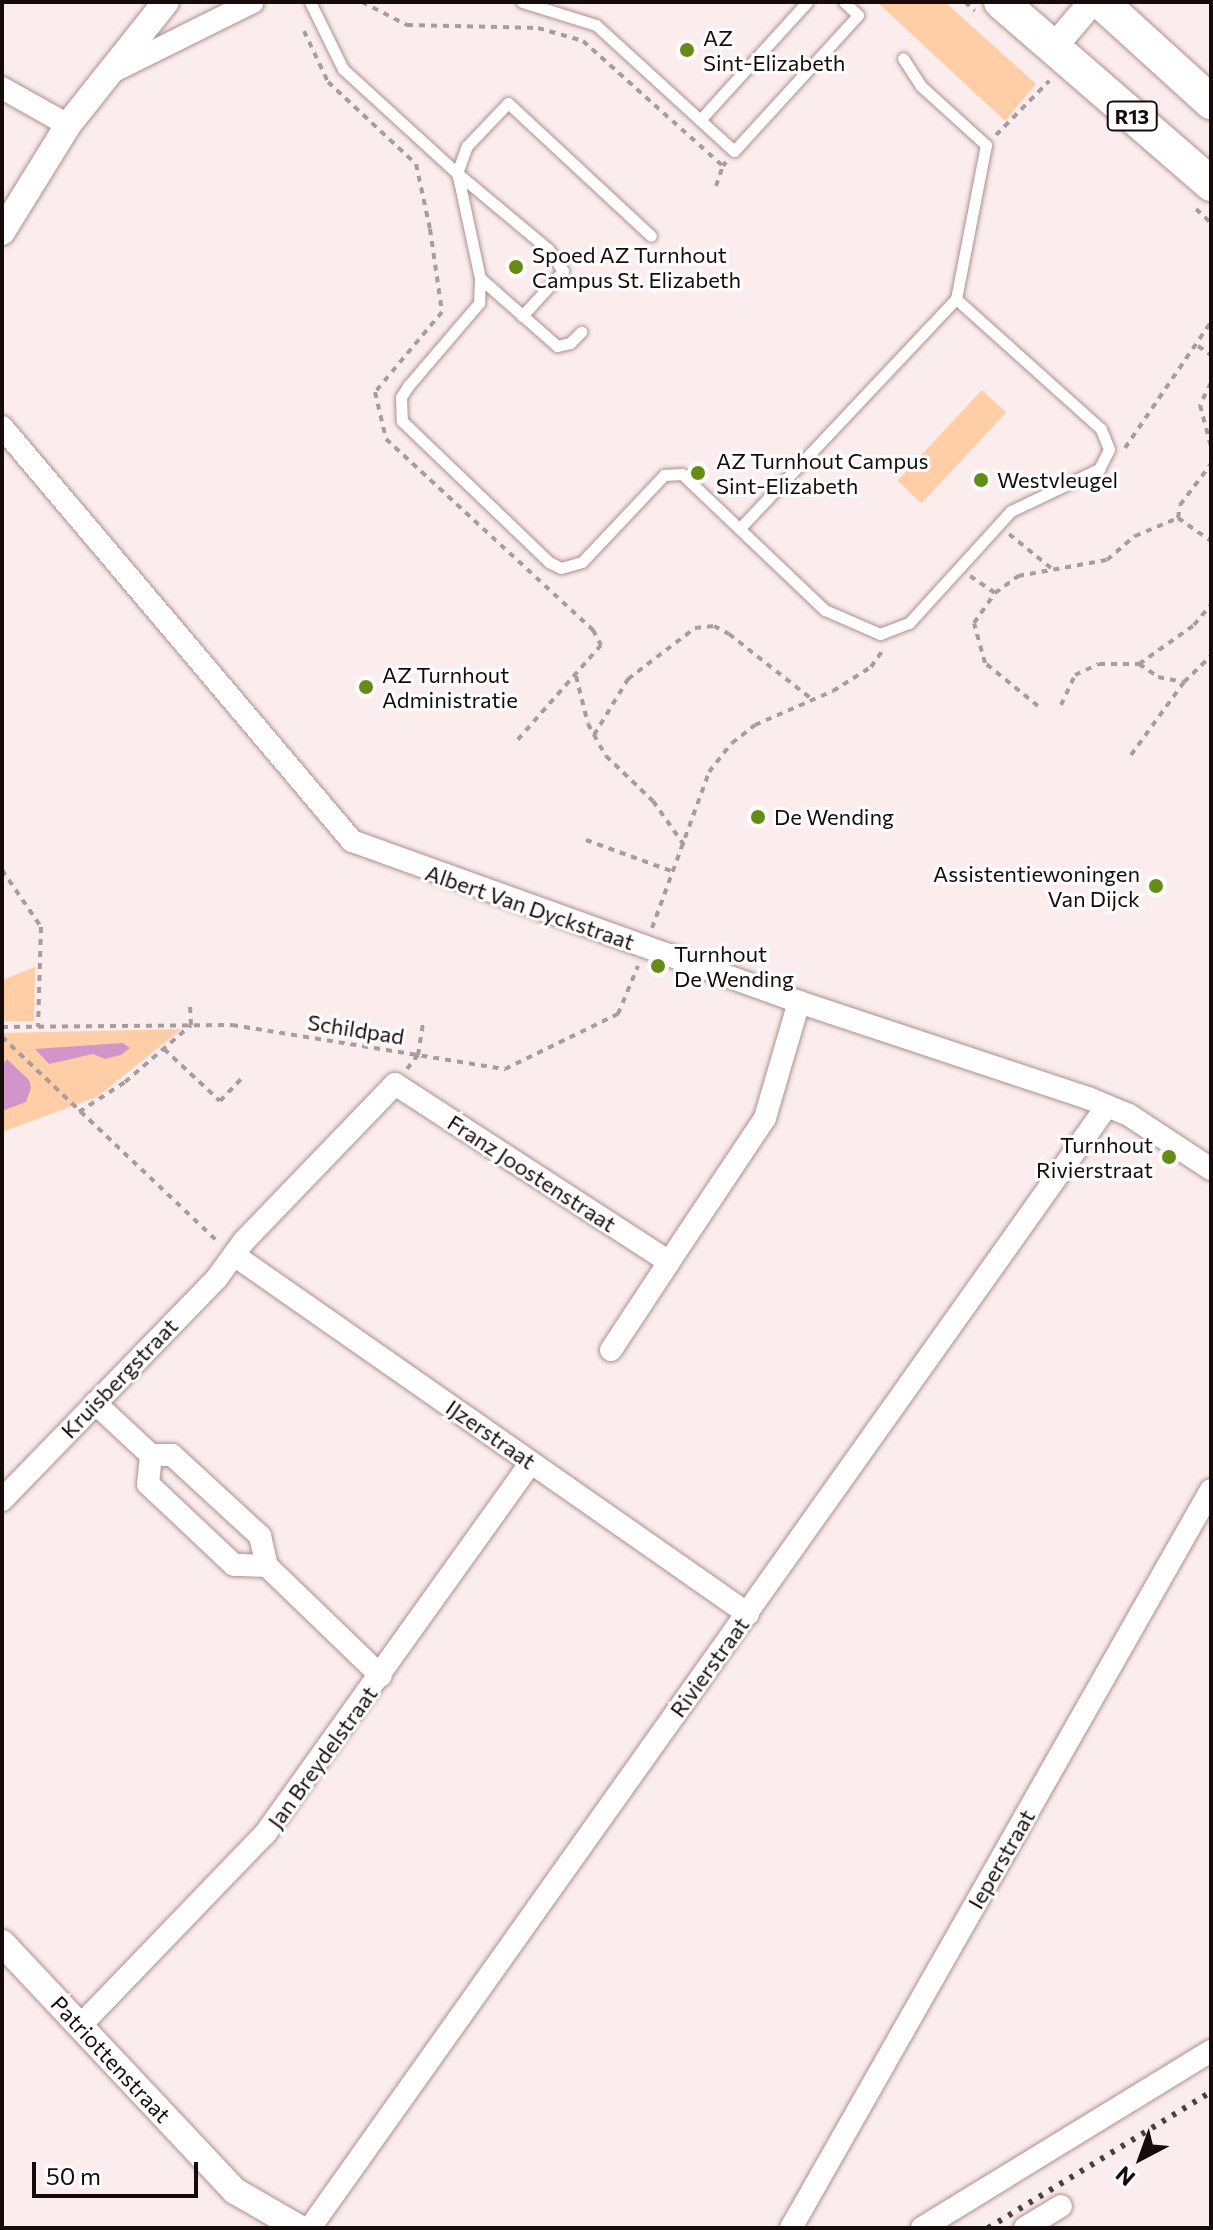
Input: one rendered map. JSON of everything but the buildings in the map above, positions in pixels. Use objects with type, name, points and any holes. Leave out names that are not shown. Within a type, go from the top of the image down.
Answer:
[{"type":"main road","name":"R13","points":[[1001,2],[1052,64],[1211,184]]},
{"type":"main road","points":[[1101,2],[1211,102]]},
{"type":"street","points":[[2,232],[68,125],[166,2]]},
{"type":"street","points":[[112,72],[253,2]]},
{"type":"street","points":[[1052,64],[1092,2]]},
{"type":"street","points":[[2,88],[68,125]]},
{"type":"street","name":"Albert Van Dyckstraat","points":[[2,427],[352,841],[799,1002],[1107,1106],[1211,1169]]},
{"type":"street","points":[[611,1350],[765,1118],[799,1002]]},
{"type":"street","name":"Franz Joostenstraat","points":[[395,1084],[669,1262]]},
{"type":"street","name":"Kruisbergstraat","points":[[2,1500],[217,1278],[234,1255],[395,1084]]},
{"type":"street","name":"Rivierstraat","points":[[310,2228],[1107,1106]]},
{"type":"street","name":"IJzerstraat","points":[[234,1255],[748,1614]]},
{"type":"street","points":[[95,1403],[151,1455],[172,1455],[260,1536],[267,1566],[381,1676]]},
{"type":"street","points":[[151,1455],[148,1484],[234,1565],[267,1566]]},
{"type":"street","name":"Jan Breydelstraat","points":[[80,2026],[265,1834],[381,1676],[531,1462]]},
{"type":"street","name":"Ieperstraat","points":[[791,2228],[1211,1490]]},
{"type":"street","name":"Patriottenstraat","points":[[2,1943],[235,2191],[299,2228]]},
{"type":"street","points":[[922,2228],[1211,2051]]},
{"type":"street","points":[[1025,2228],[1061,2206]]},
{"type":"lane","points":[[310,2],[343,69],[457,173],[548,249],[563,271],[522,316]]},
{"type":"lane","points":[[522,2],[596,25],[734,151],[858,15],[844,2]]},
{"type":"lane","points":[[700,120],[807,2]]},
{"type":"lane","points":[[740,528],[956,299],[986,145],[921,86],[903,58]]},
{"type":"lane","points":[[651,236],[508,103],[467,146],[457,173],[480,278],[473,313],[401,397],[402,421],[410,434],[561,568],[582,562],[656,482],[672,473],[691,478],[825,610],[866,631],[896,632],[1011,511],[1083,478],[1107,460],[1108,439],[1101,429],[956,299]]},
{"type":"lane","points":[[480,278],[557,346],[570,343],[581,332]]},
{"type":"path","points":[[362,2],[407,25],[538,28],[583,41],[723,166]]},
{"type":"path","points":[[302,29],[328,82],[416,164],[430,229],[442,312],[375,392],[386,439],[593,630],[601,645],[515,743]]},
{"type":"path","points":[[986,145],[1052,64]]},
{"type":"path","points":[[716,186],[723,166],[734,151]]},
{"type":"path","points":[[1107,460],[1121,453],[1198,346],[1211,322]]},
{"type":"path","points":[[1198,346],[1211,355]]},
{"type":"path","points":[[1211,383],[1200,405],[1211,447]]},
{"type":"path","points":[[1178,518],[1180,505],[1211,464]]},
{"type":"path","points":[[1178,518],[1211,541]]},
{"type":"path","points":[[1038,706],[985,663],[974,623],[995,593],[1018,576],[1107,560],[1135,536],[1178,518]]},
{"type":"path","points":[[998,526],[1051,568]]},
{"type":"path","points":[[959,568],[995,593]]},
{"type":"path","points":[[1139,664],[1194,625],[1211,605]]},
{"type":"path","points":[[594,735],[628,679],[670,642],[706,626],[729,634],[813,700]]},
{"type":"path","name":"Schildpad","points":[[2,1027],[232,1025],[505,1069],[618,1014],[674,872],[709,772],[732,743],[755,725],[813,700],[871,667],[896,632]]},
{"type":"path","points":[[1131,755],[1184,682],[1211,656]]},
{"type":"path","points":[[1061,705],[1075,675],[1099,664],[1139,664],[1158,677],[1184,682]]},
{"type":"path","points":[[576,675],[594,735],[606,756],[653,801],[684,845]]},
{"type":"path","points":[[586,840],[674,872]]},
{"type":"path","points":[[2,870],[41,927],[38,1027]]},
{"type":"path","points":[[79,1112],[191,1025],[190,1004]]},
{"type":"path","points":[[395,1084],[418,1055],[423,1024]]},
{"type":"path","points":[[2,1037],[234,1255]]},
{"type":"path","points":[[164,1049],[220,1101],[242,1078]]},
{"type":"shaded area","points":[[877,2],[945,2],[1036,84],[1005,121]]},
{"type":"shaded area","points":[[982,390],[1006,413],[922,503],[897,481]]},
{"type":"shaded area","points":[[35,967],[34,1021],[2,1021],[2,980]]},
{"type":"shaded area","points":[[182,1029],[97,1097],[2,1132],[2,1033]]},
{"type":"shaded area","points":[[123,1043],[130,1048],[121,1055],[105,1059],[93,1054],[49,1064],[35,1049]]},
{"type":"shaded area","points":[[7,1059],[29,1080],[31,1088],[26,1102],[2,1111],[2,1066]]},
{"type":"railway","points":[[988,2228],[1211,2092]]},
{"type":"place","name":"AZ Sint-Elizabeth","points":[[687,50]]},
{"type":"place","name":"Spoed AZ Turnhout Campus St. Elizabeth","points":[[516,267]]},
{"type":"place","name":"AZ Turnhout Campus Sint-Elizabeth","points":[[698,473]]},
{"type":"place","name":"Westvleugel","points":[[981,480]]},
{"type":"place","name":"AZ Turnhout Administratie","points":[[366,687]]},
{"type":"place","name":"De Wending","points":[[758,817]]},
{"type":"place","name":"Assistentiewoningen Van Dijck","points":[[1156,886]]},
{"type":"place","name":"Turnhout De Wending","points":[[658,966]]},
{"type":"place","name":"Turnhout Rivierstraat","points":[[1169,1157]]}]
